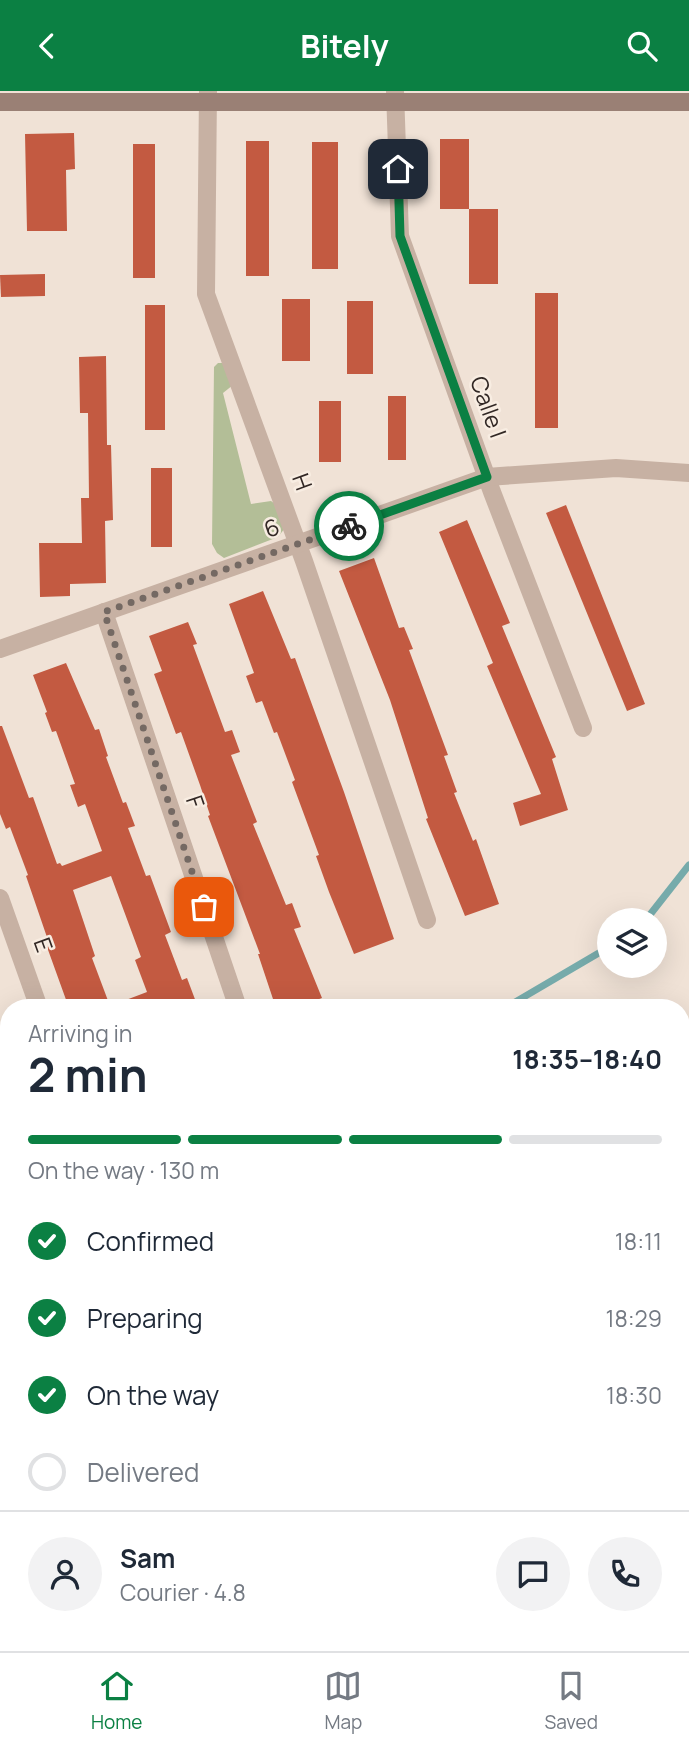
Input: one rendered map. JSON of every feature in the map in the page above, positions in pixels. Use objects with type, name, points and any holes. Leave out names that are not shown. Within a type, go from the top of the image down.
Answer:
[{"type":"street","points":[[0,102],[208,97],[689,102]]},
{"type":"street","name":"H","points":[[208,97],[206,294],[299,544],[427,920]]},
{"type":"street","name":"Calle I","points":[[395,98],[400,236],[487,477],[583,728]]},
{"type":"street","name":"6","points":[[0,649],[487,477],[617,468],[689,473]]},
{"type":"street","name":"F","points":[[104,612],[235,999]]},
{"type":"street","name":"E","points":[[0,898],[36,999]]},
{"type":"green space","points":[[223,363],[233,385],[223,393],[251,504],[271,501],[282,509],[285,528],[278,537],[224,558],[212,544],[214,367]]},
{"type":"building","points":[[74,133],[75,169],[66,170],[67,231],[27,231],[25,134]]},
{"type":"building","points":[[440,139],[469,139],[469,209],[440,209]]},
{"type":"building","points":[[246,141],[269,141],[269,276],[246,276]]},
{"type":"building","points":[[312,142],[338,142],[338,269],[312,269]]},
{"type":"building","points":[[133,144],[155,144],[155,278],[133,278]]},
{"type":"building","points":[[469,209],[498,209],[498,284],[469,284]]},
{"type":"building","points":[[45,274],[45,296],[1,297],[0,275]]},
{"type":"building","points":[[535,293],[558,293],[558,428],[535,428]]},
{"type":"building","points":[[282,299],[310,299],[310,361],[282,361]]},
{"type":"building","points":[[347,301],[373,301],[373,374],[347,374]]},
{"type":"building","points":[[145,305],[165,305],[165,430],[145,430]]},
{"type":"building","points":[[106,356],[107,445],[111,445],[113,520],[105,521],[106,583],[70,584],[70,596],[40,597],[39,543],[82,543],[81,498],[89,498],[88,413],[80,413],[79,357]]},
{"type":"building","points":[[388,396],[406,396],[406,460],[388,460]]},
{"type":"building","points":[[319,401],[341,401],[341,462],[319,462]]},
{"type":"building","points":[[151,468],[172,468],[172,547],[151,547]]},
{"type":"building","points":[[566,505],[645,704],[627,711],[546,513]]},
{"type":"building","points":[[467,520],[510,623],[502,626],[556,757],[552,759],[568,810],[520,826],[513,803],[541,794],[487,666],[493,663],[439,532]]},
{"type":"building","points":[[374,558],[399,628],[404,627],[413,649],[409,650],[448,755],[444,756],[457,792],[454,793],[473,841],[476,839],[499,904],[465,916],[426,819],[428,818],[390,700],[339,571]]},
{"type":"building","points":[[263,591],[291,659],[295,658],[394,939],[354,954],[316,856],[319,855],[277,732],[274,733],[262,701],[256,703],[246,676],[254,673],[229,604]]},
{"type":"building","points":[[188,622],[197,644],[193,645],[225,732],[232,730],[240,752],[231,755],[257,822],[253,824],[286,905],[292,903],[301,927],[294,929],[322,998],[273,999],[260,954],[208,816],[210,815],[181,732],[176,734],[154,674],[162,671],[149,636]]},
{"type":"building","points":[[66,663],[95,730],[99,729],[123,803],[126,802],[135,826],[128,828],[146,876],[150,875],[171,932],[165,935],[182,980],[187,978],[195,999],[128,999],[147,992],[135,960],[141,957],[111,876],[73,890],[95,956],[92,958],[107,999],[66,999],[47,947],[50,946],[26,876],[28,875],[10,827],[6,829],[0,814],[2,726],[29,798],[33,797],[57,864],[62,866],[102,851],[85,804],[78,807],[70,785],[75,784],[56,731],[52,732],[45,713],[47,712],[33,675]]},
{"type":"waterway","points":[[655,908],[689,865]]},
{"type":"waterway","points":[[520,999],[597,954]]},
{"type":"way so far","points":[[204,907],[104,612],[349,526]]},
{"type":"route","points":[[349,526],[487,477],[400,236],[398,169]]}]
